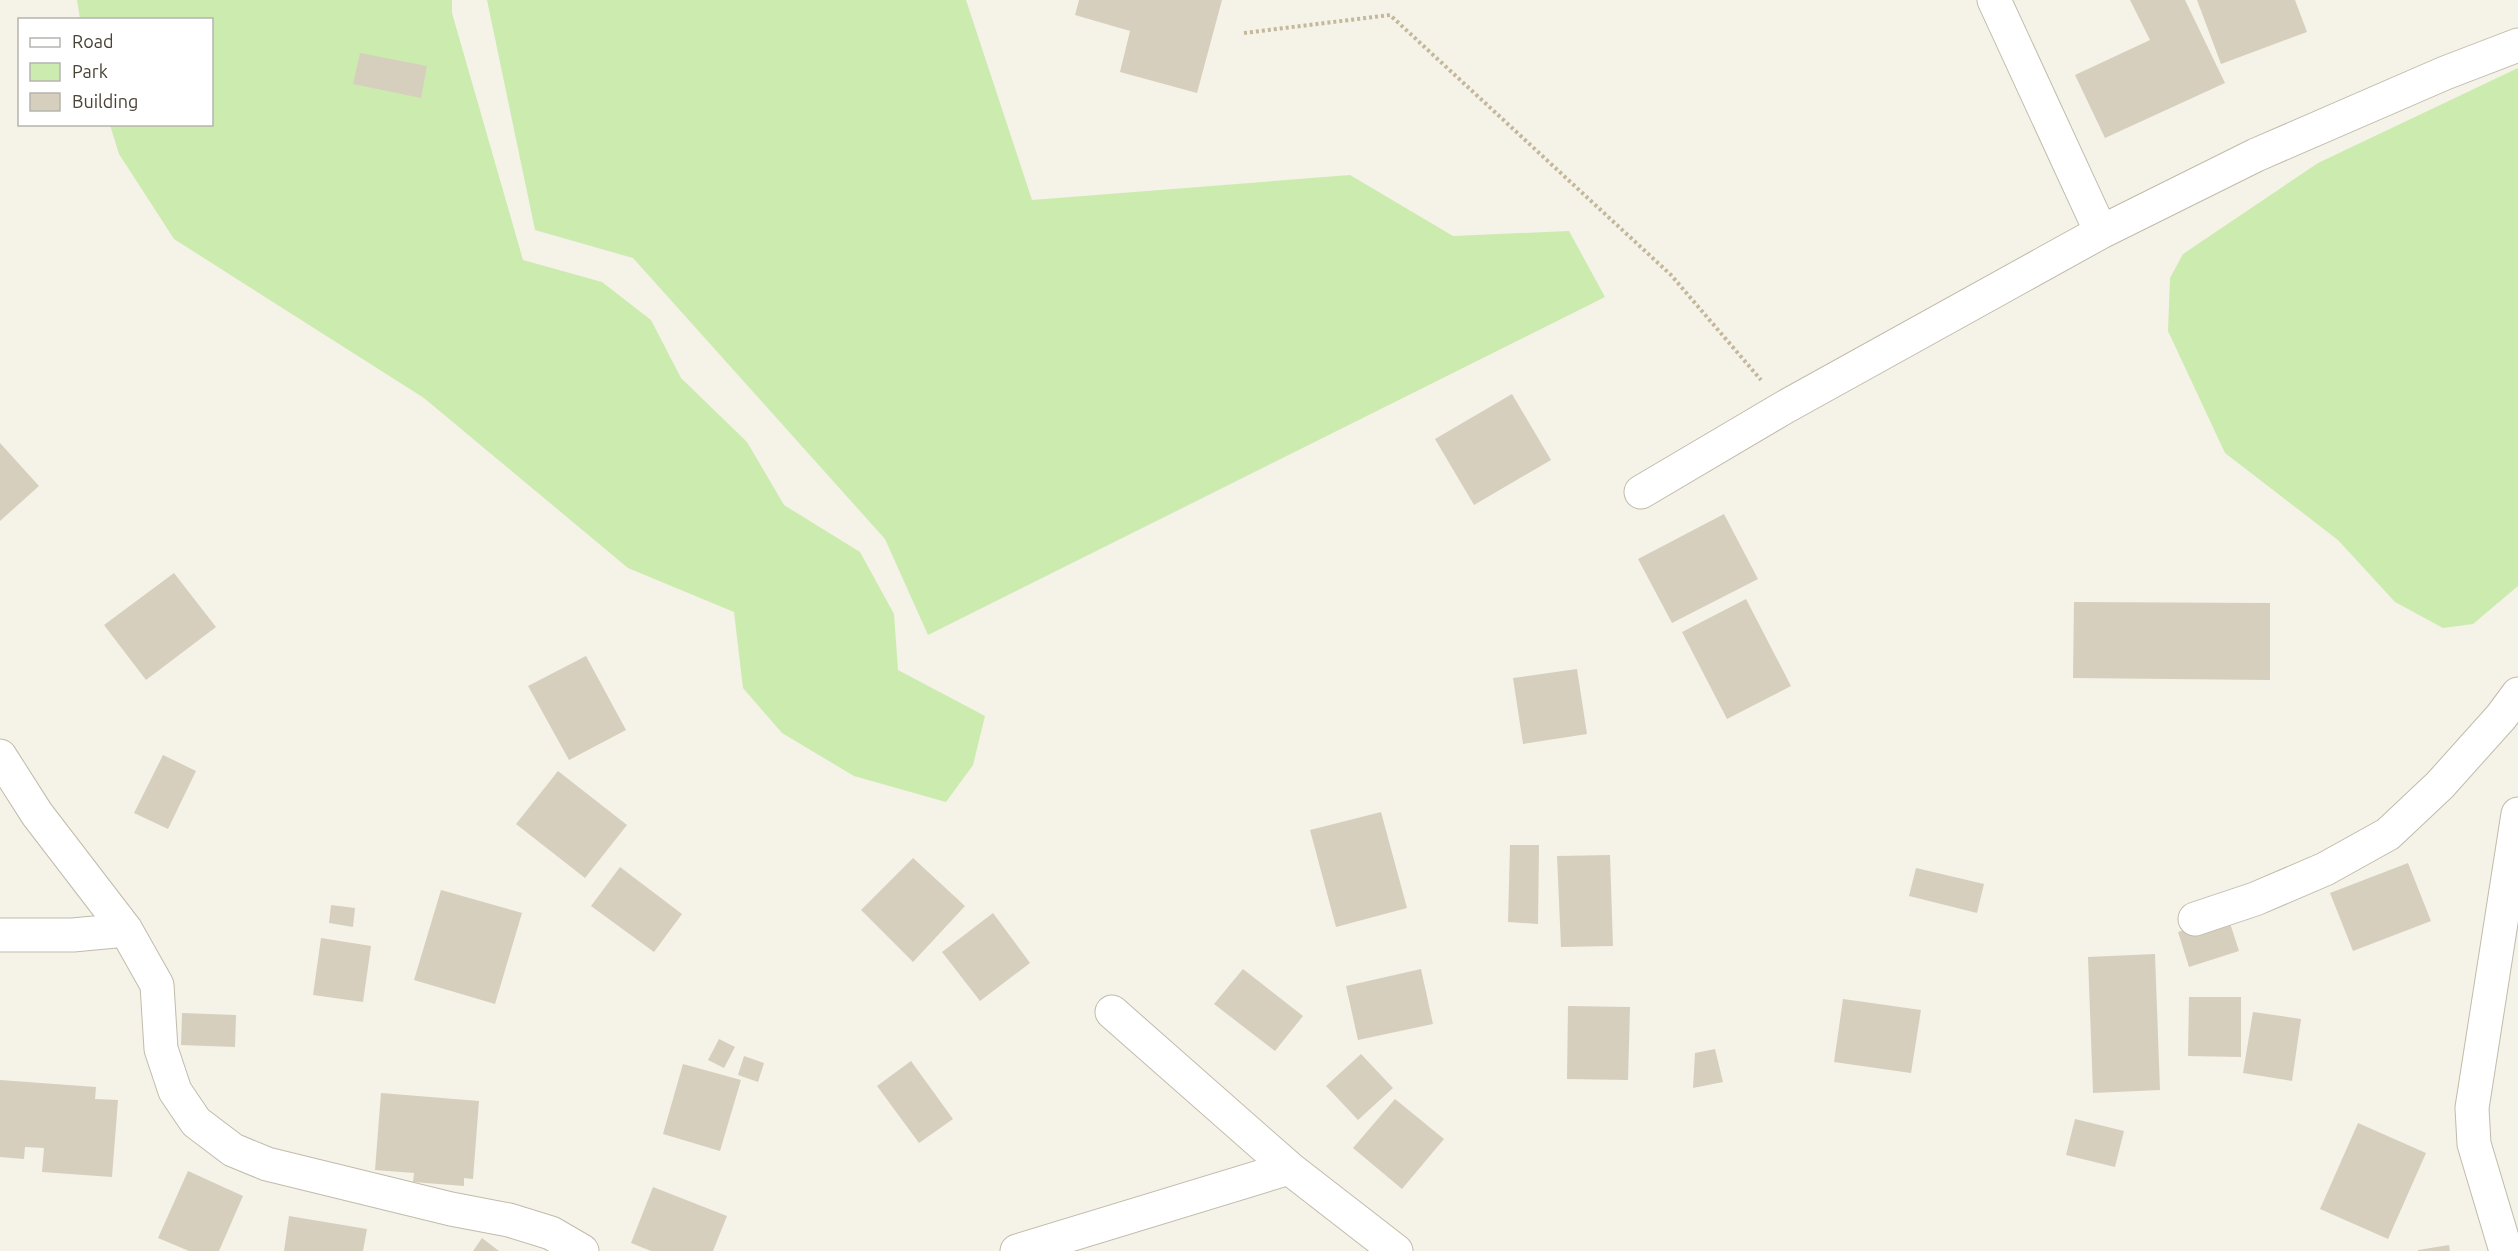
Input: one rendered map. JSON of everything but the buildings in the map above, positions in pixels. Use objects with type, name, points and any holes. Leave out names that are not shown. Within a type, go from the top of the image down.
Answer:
[{"type":"street","points":[[1994,0],[2100,232]]},
{"type":"street","points":[[1641,492],[1785,407],[2100,232],[2256,155],[2445,73],[2518,45]]},
{"type":"street","points":[[2194,919],[2255,899],[2305,878],[2388,834],[2440,785],[2501,717],[2518,694]]},
{"type":"street","points":[[0,756],[37,814],[126,930],[157,985],[161,1048],[175,1091],[196,1122],[233,1150],[267,1164],[451,1209],[509,1220],[550,1233],[582,1251]]},
{"type":"street","points":[[2506,1251],[2474,1144],[2472,1108],[2518,814]]},
{"type":"street","points":[[0,934],[73,934],[126,930]]},
{"type":"street","points":[[1112,1012],[1289,1168],[1396,1251]]},
{"type":"street","points":[[1017,1251],[1289,1168]]},
{"type":"path","points":[[1244,33],[1390,15],[1671,275],[1785,407]]},
{"type":"green space","points":[[77,0],[452,0],[452,13],[523,260],[602,282],[651,320],[681,378],[747,442],[784,505],[860,552],[894,614],[898,670],[985,716],[973,765],[946,802],[854,776],[782,733],[743,688],[734,612],[628,568],[424,398],[174,239],[119,154],[110,126],[213,126],[213,18],[80,18]]},
{"type":"green space","points":[[487,0],[966,0],[1032,200],[1350,175],[1453,236],[1569,231],[1605,297],[928,635],[885,539],[633,258],[535,230]]},
{"type":"green space","points":[[2518,68],[2518,586],[2473,624],[2443,628],[2395,602],[2338,540],[2225,453],[2168,331],[2170,278],[2183,254],[2318,163]]}]
